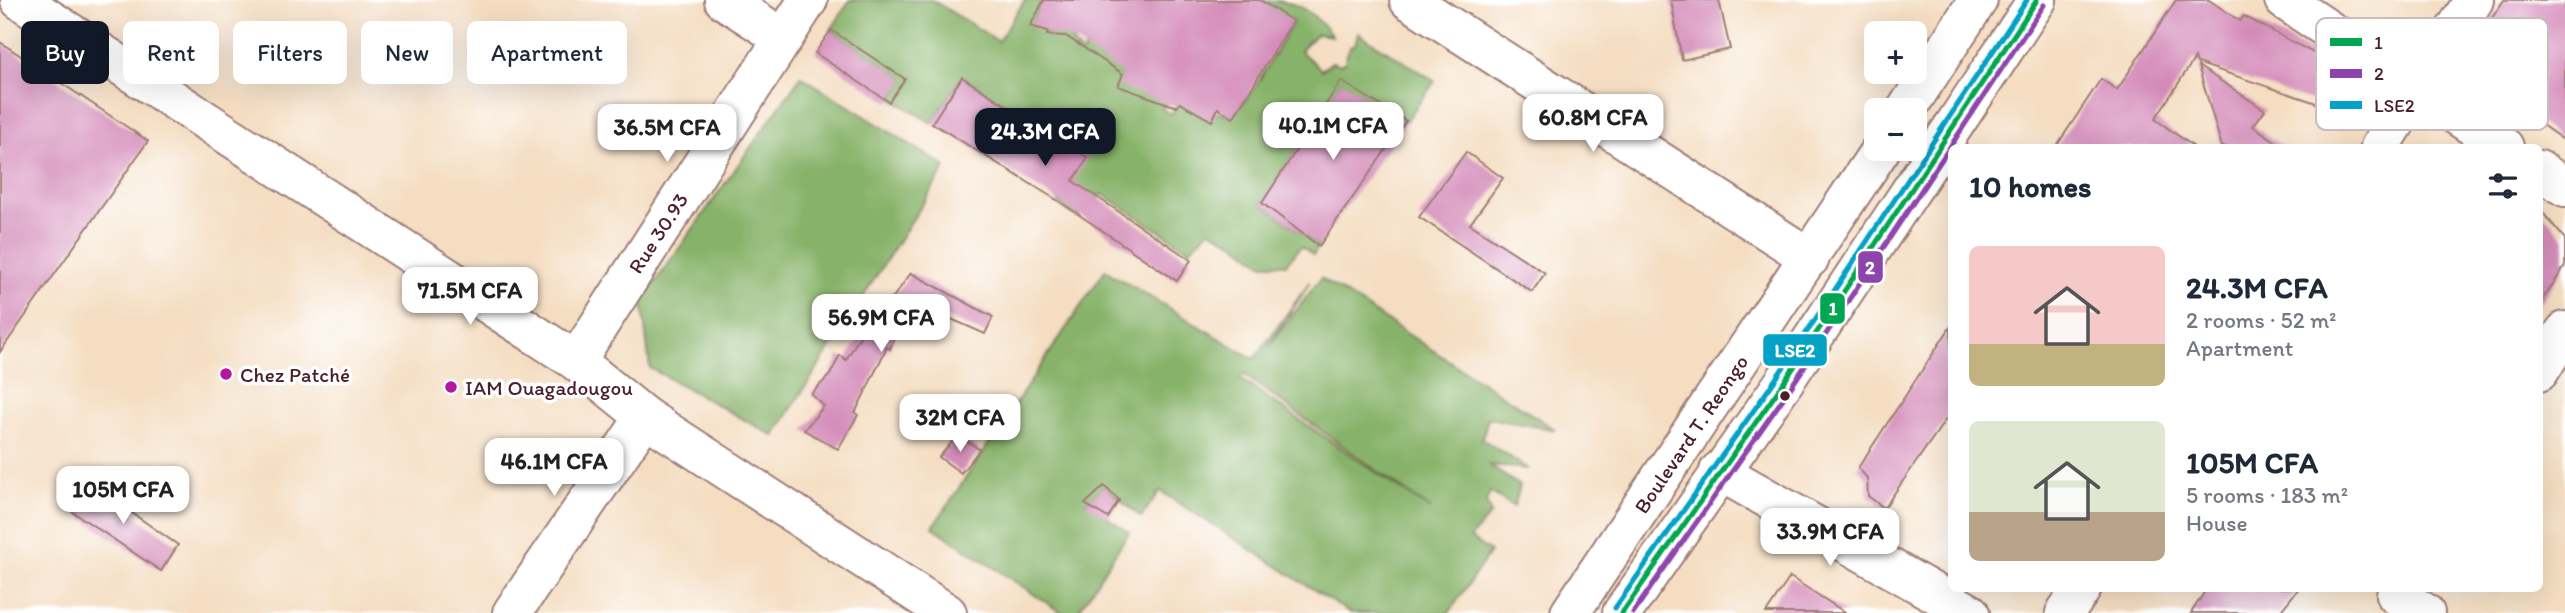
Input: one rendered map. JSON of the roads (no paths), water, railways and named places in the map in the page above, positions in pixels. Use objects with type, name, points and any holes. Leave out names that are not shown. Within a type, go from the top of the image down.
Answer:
[{"type":"street","points":[[20,0],[576,361],[645,417],[947,613]]},
{"type":"street","points":[[724,0],[783,38]]},
{"type":"street","name":"Rue 30.93","points":[[576,361],[808,0]]},
{"type":"street","points":[[1409,0],[1810,258]]},
{"type":"street","points":[[1914,98],[1978,0]]},
{"type":"street","name":"Boulevard T. Reongo","points":[[1622,613],[1719,471],[1782,385],[2037,0]]},
{"type":"street","points":[[2284,0],[2316,21]]},
{"type":"street","points":[[2463,18],[2474,0]]},
{"type":"street","points":[[2478,130],[2499,144]]},
{"type":"street","name":"Boulevard T. Reongo","points":[[1570,613],[1873,161]]},
{"type":"street","points":[[2543,173],[2565,187]]},
{"type":"street","points":[[2543,366],[2565,331]]},
{"type":"street","points":[[512,613],[645,417]]},
{"type":"street","points":[[1719,471],[1970,613]]},
{"type":"street","points":[[2065,613],[2078,592]]},
{"type":"place","name":"Chez Patché","points":[[226,374]]},
{"type":"place","name":"IAM Ouagadougou","points":[[451,387]]}]
